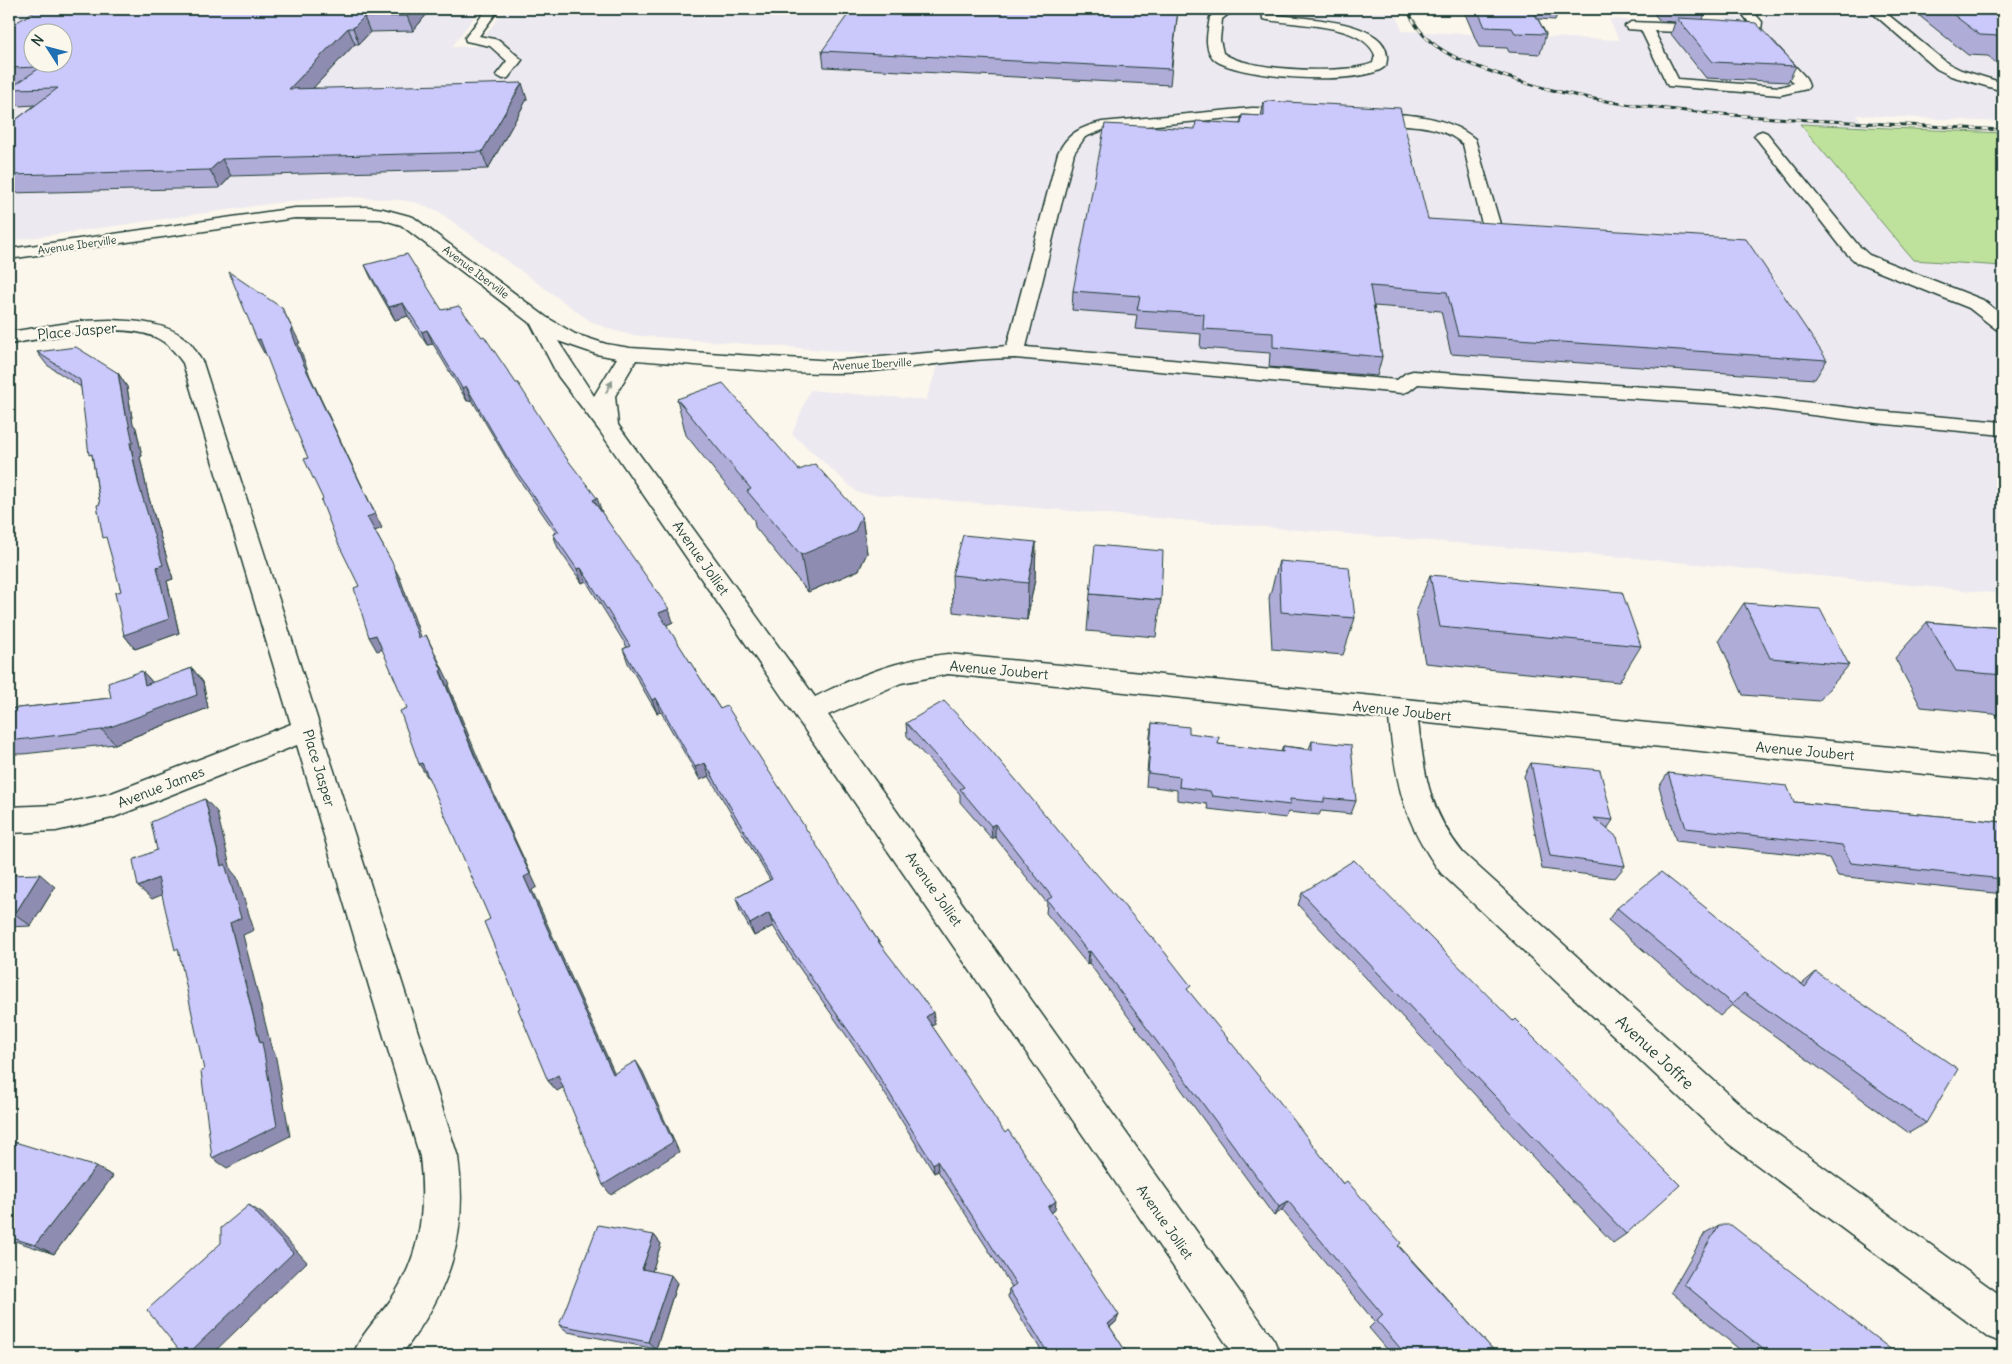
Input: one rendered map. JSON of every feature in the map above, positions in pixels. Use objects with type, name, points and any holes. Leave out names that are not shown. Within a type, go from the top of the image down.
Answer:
[{"type":"street","points":[[493,9],[471,38],[494,43],[515,60],[503,76]]},
{"type":"street","points":[[1229,9],[1216,17],[1213,50],[1224,62],[1243,67],[1337,75],[1357,73],[1375,68],[1382,60],[1382,55],[1377,48],[1366,38],[1342,25],[1279,20],[1268,16],[1268,9]]},
{"type":"street","points":[[1630,26],[1749,29],[1757,25],[1744,9]]},
{"type":"street","points":[[1874,9],[1942,66],[1956,73],[2003,87]]},
{"type":"street","points":[[1645,26],[1673,83],[1780,91],[1802,86],[1801,81],[1763,39],[1749,29]]},
{"type":"street","points":[[1015,352],[1066,153],[1072,140],[1091,129],[1102,126],[1252,112],[1315,114]]},
{"type":"street","points":[[1351,116],[1416,121],[1453,130],[1464,136],[1470,142],[1491,224]]},
{"type":"street","points":[[1762,136],[1852,249],[1863,260],[1976,304],[2003,326]]},
{"type":"street","name":"Avenue Iberville","points":[[9,254],[295,213],[335,211],[383,214],[415,227],[539,321],[579,343],[603,350],[630,354],[834,367],[941,359],[989,352],[1015,352],[1402,387],[1413,377],[1732,399],[1876,417],[2003,428]]},
{"type":"street","name":"Avenue Jolliet","points":[[539,321],[555,357],[580,394],[606,425],[810,712],[1258,1355]]},
{"type":"street","name":"Place Jasper","points":[[9,338],[71,329],[121,327],[160,332],[185,348],[193,363],[439,1157],[443,1190],[442,1226],[435,1255],[418,1294],[374,1355]]},
{"type":"street","points":[[606,425],[604,396],[630,354]]},
{"type":"street","name":"Avenue Joubert","points":[[810,712],[888,675],[928,666],[948,664],[2003,770]]},
{"type":"street","name":"Avenue Joffre","points":[[1402,711],[1413,791],[1418,810],[1436,845],[1452,863],[1742,1131],[2003,1322]]},
{"type":"street","name":"Avenue James","points":[[9,820],[56,818],[112,806],[307,729]]},
{"type":"shaded area","points":[[24,9],[480,9],[452,47],[477,46],[505,9],[1395,9],[1402,31],[1619,40],[1609,19],[1703,24],[1732,16],[1766,19],[1756,9],[2003,9],[2003,122],[1856,115],[1866,127],[1800,124],[2003,266],[2003,594],[1645,559],[858,493],[792,434],[810,390],[926,400],[940,359],[630,335],[612,330],[590,321],[438,211],[418,203],[347,197],[290,201],[9,241],[9,18]]},
{"type":"green space","points":[[1800,124],[2003,133],[2003,266],[1913,260]]},
{"type":"building","points":[[38,9],[413,9],[407,16],[364,17],[353,28],[348,28],[289,89],[522,83],[482,152],[222,159],[210,170],[9,175],[9,125],[58,88],[9,89],[34,72],[72,72],[72,22],[22,22],[22,68],[9,68],[9,27]]},
{"type":"building","points":[[852,9],[1178,9],[1171,69],[822,51]]},
{"type":"building","points":[[1477,9],[1532,9],[1546,34],[1515,33],[1512,28],[1485,27]]},
{"type":"building","points":[[1946,9],[2003,9],[2003,38],[2000,36],[1980,35]]},
{"type":"building","points":[[1677,18],[1756,23],[1796,66],[1713,62]]},
{"type":"building","points":[[1264,102],[1400,108],[1428,219],[1746,239],[1827,360],[1458,335],[1447,292],[1370,286],[1382,357],[1273,347],[1273,333],[1203,329],[1204,314],[1137,310],[1140,296],[1073,291],[1105,124],[1195,129],[1196,121],[1241,124],[1242,115],[1264,116]]},
{"type":"building","points":[[407,254],[442,310],[459,306],[482,337],[484,336],[516,383],[518,383],[564,455],[597,498],[593,500],[669,609],[659,613],[720,709],[727,706],[880,944],[933,1012],[926,1017],[1005,1133],[1008,1130],[1056,1201],[1048,1207],[1119,1315],[1108,1324],[1128,1355],[1049,1355],[1009,1289],[1016,1284],[937,1161],[933,1164],[867,1057],[790,948],[769,913],[750,924],[736,898],[772,879],[705,763],[695,767],[656,698],[652,700],[623,649],[630,646],[581,568],[577,569],[553,534],[559,532],[510,462],[466,386],[462,388],[427,330],[422,332],[403,303],[389,307],[365,265]]},
{"type":"building","points":[[229,272],[282,308],[293,330],[291,330],[303,363],[375,514],[367,517],[393,564],[419,638],[426,635],[442,670],[440,671],[474,755],[530,874],[524,877],[613,1074],[636,1061],[673,1142],[603,1185],[558,1075],[548,1081],[518,1009],[520,1008],[484,922],[490,919],[422,763],[419,764],[400,711],[407,708],[376,635],[369,637],[354,588],[359,586],[337,541],[321,500],[323,499],[304,459],[308,458],[260,339],[257,340]]},
{"type":"building","points":[[76,347],[118,373],[125,415],[127,415],[133,443],[130,443],[138,482],[163,565],[157,567],[169,619],[124,635],[115,593],[121,591],[106,537],[103,538],[97,505],[100,504],[92,454],[89,455],[80,380],[37,352]]},
{"type":"building","points":[[723,383],[799,470],[815,464],[862,516],[854,533],[801,555],[747,491],[751,489],[677,399]]},
{"type":"building","points":[[963,535],[1036,542],[1028,583],[952,575]]},
{"type":"building","points":[[1095,545],[1163,551],[1161,600],[1090,594]]},
{"type":"building","points":[[1279,561],[1349,567],[1355,618],[1281,612]]},
{"type":"building","points":[[1430,575],[1622,592],[1641,646],[1440,627]]},
{"type":"building","points":[[1744,603],[1820,609],[1849,665],[1770,658]]},
{"type":"building","points":[[1927,622],[2003,628],[2003,675],[1956,671]]},
{"type":"building","points":[[192,668],[197,695],[102,730],[9,741],[9,709],[111,698],[108,683],[142,671],[145,685]]},
{"type":"building","points":[[944,701],[990,749],[1093,872],[1152,936],[1191,986],[1187,989],[1279,1101],[1343,1184],[1347,1181],[1401,1243],[1398,1246],[1498,1355],[1406,1355],[1377,1321],[1383,1315],[1288,1201],[1279,1207],[1090,951],[1088,952],[1047,900],[1052,897],[995,824],[991,826],[960,789],[964,787],[906,723]]},
{"type":"building","points":[[1152,723],[1189,727],[1189,733],[1219,737],[1218,744],[1283,752],[1283,746],[1312,750],[1312,741],[1351,745],[1356,801],[1324,798],[1324,802],[1290,799],[1290,805],[1212,796],[1210,791],[1179,787],[1180,777],[1148,773]]},
{"type":"building","points":[[1531,763],[1600,770],[1613,820],[1594,818],[1617,837],[1625,866],[1550,856]]},
{"type":"building","points":[[1668,773],[1787,786],[1794,802],[2003,822],[2003,879],[1851,863],[1842,845],[1686,828]]},
{"type":"building","points":[[205,799],[221,866],[225,864],[241,918],[230,923],[260,1043],[262,1042],[277,1126],[212,1158],[201,1071],[204,1070],[178,948],[175,950],[158,878],[138,887],[133,860],[157,850],[151,822]]},
{"type":"building","points":[[1354,860],[1513,1021],[1515,1019],[1680,1185],[1626,1234],[1302,893]]},
{"type":"building","points":[[1661,872],[1805,987],[1816,972],[1958,1069],[1926,1123],[1744,993],[1732,1004],[1617,908]]},
{"type":"building","points":[[40,874],[15,914],[9,914],[9,875]]},
{"type":"building","points":[[15,1142],[96,1167],[35,1245],[9,1237],[9,1145],[12,1146]]},
{"type":"building","points":[[249,1205],[293,1253],[187,1355],[183,1355],[147,1310],[221,1243],[221,1228]]},
{"type":"building","points":[[598,1225],[654,1235],[642,1269],[671,1275],[648,1342],[559,1325]]},
{"type":"building","points":[[1719,1225],[1731,1225],[1898,1355],[1770,1355],[1684,1284]]},
{"type":"railway","points":[[1407,9],[1423,35],[1449,54],[1507,77],[1565,93],[1625,104],[1715,114],[2003,130]]}]
